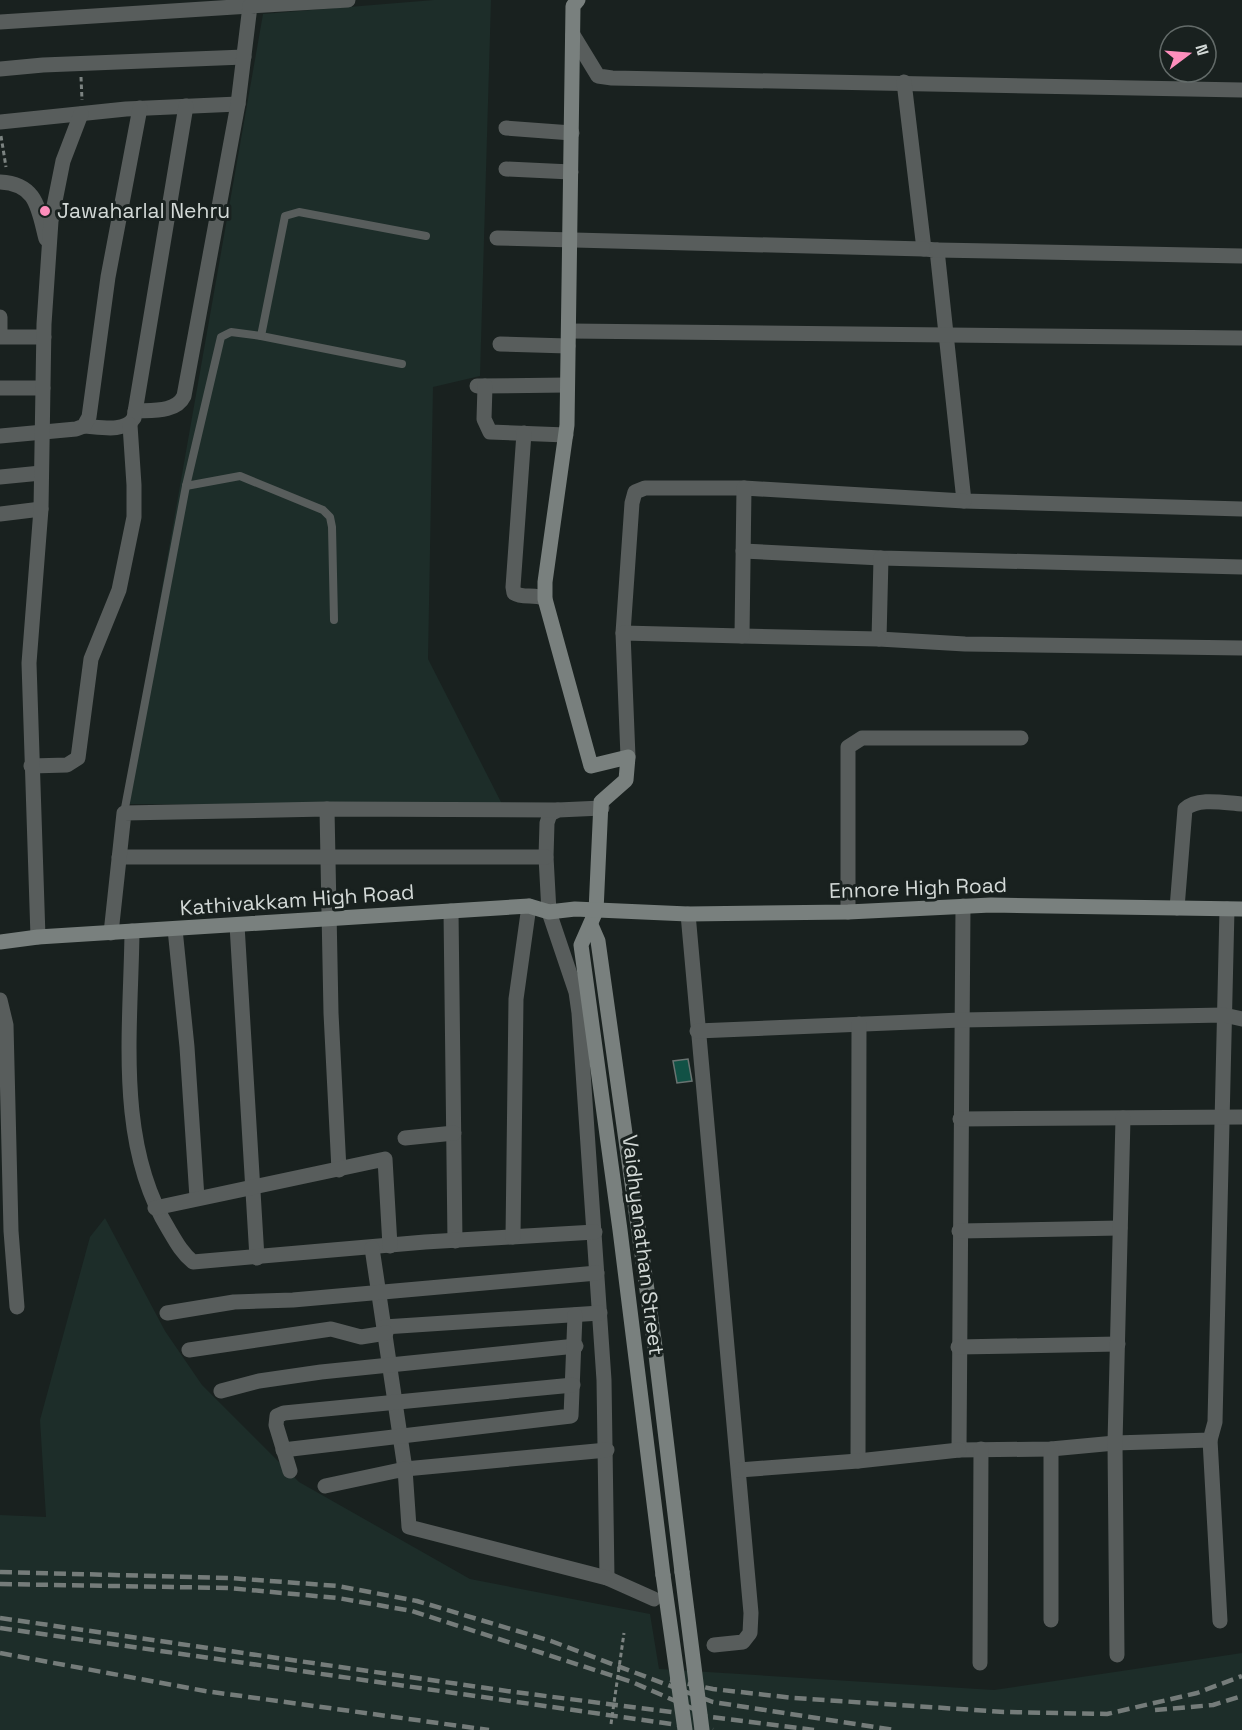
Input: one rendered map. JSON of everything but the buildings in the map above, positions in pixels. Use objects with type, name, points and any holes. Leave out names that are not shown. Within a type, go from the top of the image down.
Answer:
[{"type":"main road","points":[[573,1],[571,240],[566,435],[545,582],[545,599],[591,765],[628,757],[626,780],[601,802],[594,918]]},
{"type":"main road","name":"Kathivakkam High Road","points":[[0,942],[38,937],[529,906],[549,912],[594,918]]},
{"type":"main road","name":"Ennore High Road","points":[[594,918],[848,912],[963,906],[1234,909]]},
{"type":"main road","name":"Vaidhyanathan Street","points":[[594,918],[639,1227],[702,1730]]},
{"type":"main road","name":"Vaidhyanathan Street","points":[[594,918],[583,936],[581,945],[685,1730]]},
{"type":"street","points":[[0,22],[250,3],[348,0]]},
{"type":"street","points":[[0,436],[42,433],[84,426],[123,427],[132,418],[180,404],[184,396],[238,104],[250,3]]},
{"type":"street","points":[[573,35],[598,76],[612,78],[1242,90]]},
{"type":"street","points":[[0,69],[83,63],[244,57]]},
{"type":"street","points":[[904,82],[946,334],[964,501]]},
{"type":"street","points":[[0,122],[140,108],[238,104]]},
{"type":"street","points":[[31,766],[67,765],[78,758],[91,659],[119,591],[134,517],[132,418],[186,106]]},
{"type":"street","points":[[84,426],[89,417],[108,277],[140,108]]},
{"type":"street","points":[[38,937],[28,663],[41,509],[44,337],[51,221],[63,161],[82,113]]},
{"type":"street","points":[[506,128],[572,134]]},
{"type":"street","points":[[506,169],[572,172]]},
{"type":"street","points":[[0,182],[21,186],[36,201],[49,250]]},
{"type":"street","points":[[497,238],[1242,256]]},
{"type":"street","points":[[0,317],[0,337],[44,337]]},
{"type":"street","points":[[500,344],[568,338],[946,334],[1242,338]]},
{"type":"street","points":[[566,435],[490,432],[485,427],[481,386],[567,385]]},
{"type":"street","points":[[0,388],[43,388]]},
{"type":"street","points":[[524,433],[513,587],[514,593],[518,596],[539,596],[545,599]]},
{"type":"street","points":[[0,477],[41,473]]},
{"type":"street","points":[[628,757],[623,633],[632,503],[635,492],[645,488],[744,488],[964,501],[1242,509]]},
{"type":"street","points":[[742,636],[744,488]]},
{"type":"street","points":[[0,514],[41,509]]},
{"type":"street","points":[[743,551],[881,558],[1242,567]]},
{"type":"street","points":[[879,639],[881,558]]},
{"type":"street","points":[[623,633],[879,639],[965,644],[1242,648]]},
{"type":"street","points":[[848,912],[848,747],[854,741],[862,738],[1021,738]]},
{"type":"street","points":[[1177,908],[1185,808],[1191,803],[1200,802],[1242,804]]},
{"type":"street","points":[[111,933],[124,813],[327,809],[558,810],[602,808]]},
{"type":"street","points":[[327,809],[331,1013],[339,1170]]},
{"type":"street","points":[[558,810],[550,814],[547,823],[549,912],[576,992],[579,1013],[595,1232],[607,1450],[607,1578]]},
{"type":"street","points":[[119,857],[546,857]]},
{"type":"street","points":[[513,1237],[516,999],[529,906]]},
{"type":"street","points":[[959,1450],[963,906]]},
{"type":"street","points":[[1220,1621],[1210,1440],[1215,1422],[1224,1015],[1234,909]]},
{"type":"street","points":[[451,911],[455,1241]]},
{"type":"street","points":[[688,914],[751,1613],[750,1633],[743,1642],[714,1645]]},
{"type":"street","points":[[237,925],[257,1258]]},
{"type":"street","points":[[175,928],[187,1047],[197,1198]]},
{"type":"street","points":[[132,931],[133,1115],[142,1175],[155,1208],[184,1254],[193,1262],[595,1232]]},
{"type":"street","points":[[0,1000],[6,1025],[12,1230],[17,1307]]},
{"type":"street","points":[[697,1031],[961,1020],[1224,1015],[1242,1019]]},
{"type":"street","points":[[858,1461],[859,1024]]},
{"type":"street","points":[[960,1119],[1242,1117]]},
{"type":"street","points":[[1117,1655],[1115,1443],[1123,1118]]},
{"type":"street","points":[[405,1138],[454,1133]]},
{"type":"street","points":[[155,1208],[339,1170],[381,1159],[387,1162],[390,1246]]},
{"type":"street","points":[[959,1231],[1120,1228]]},
{"type":"street","points":[[372,1248],[402,1437],[409,1527],[607,1578],[654,1599]]},
{"type":"street","points":[[167,1313],[234,1302],[379,1293],[597,1273]]},
{"type":"street","points":[[189,1350],[332,1329],[361,1337],[385,1330],[600,1313]]},
{"type":"street","points":[[283,1450],[572,1416],[576,1346],[575,1316]]},
{"type":"street","points":[[958,1347],[1118,1344]]},
{"type":"street","points":[[221,1391],[259,1381],[390,1364],[576,1346]]},
{"type":"street","points":[[290,1471],[276,1425],[277,1416],[284,1413],[573,1385]]},
{"type":"street","points":[[739,1470],[858,1461],[959,1450],[1051,1449],[1115,1443],[1210,1440]]},
{"type":"street","points":[[980,1663],[981,1449]]},
{"type":"street","points":[[1051,1449],[1051,1620]]},
{"type":"street","points":[[325,1486],[405,1469],[607,1450]]},
{"type":"lane","points":[[261,336],[285,216],[299,212],[426,236]]},
{"type":"lane","points":[[124,813],[186,486],[221,337],[231,332],[261,336],[402,364]]},
{"type":"lane","points":[[186,486],[240,476],[323,510],[330,517],[332,527],[334,620]]},
{"type":"path","points":[[82,113],[80,88],[83,63]]},
{"type":"path","points":[[0,122],[3,165],[21,186]]},
{"type":"path","points":[[611,1724],[624,1633]]},
{"type":"shaded area","points":[[434,0],[491,0],[480,376],[433,387],[428,659],[503,806],[124,804],[263,14]]},
{"type":"shaded area","points":[[105,1218],[165,1331],[202,1385],[299,1482],[470,1579],[650,1614],[659,1669],[994,1690],[1242,1653],[1242,1730],[0,1730],[0,1515],[46,1517],[40,1420],[90,1237]]},
{"type":"railway","points":[[0,1572],[230,1578],[338,1586],[417,1601],[551,1641],[713,1702],[894,1730]]},
{"type":"railway","points":[[0,1584],[228,1588],[338,1598],[412,1611],[632,1682],[696,1710]]},
{"type":"railway","points":[[0,1618],[514,1692],[814,1730]]},
{"type":"railway","points":[[0,1628],[713,1730]]},
{"type":"railway","points":[[0,1653],[205,1691],[489,1730]]},
{"type":"railway","points":[[670,1680],[713,1689],[794,1698],[1004,1712],[1107,1714],[1197,1693],[1242,1676]]},
{"type":"railway","points":[[1155,1710],[1213,1705],[1242,1696]]},
{"type":"place","name":"Jawaharlal Nehru","points":[[45,211]]}]
